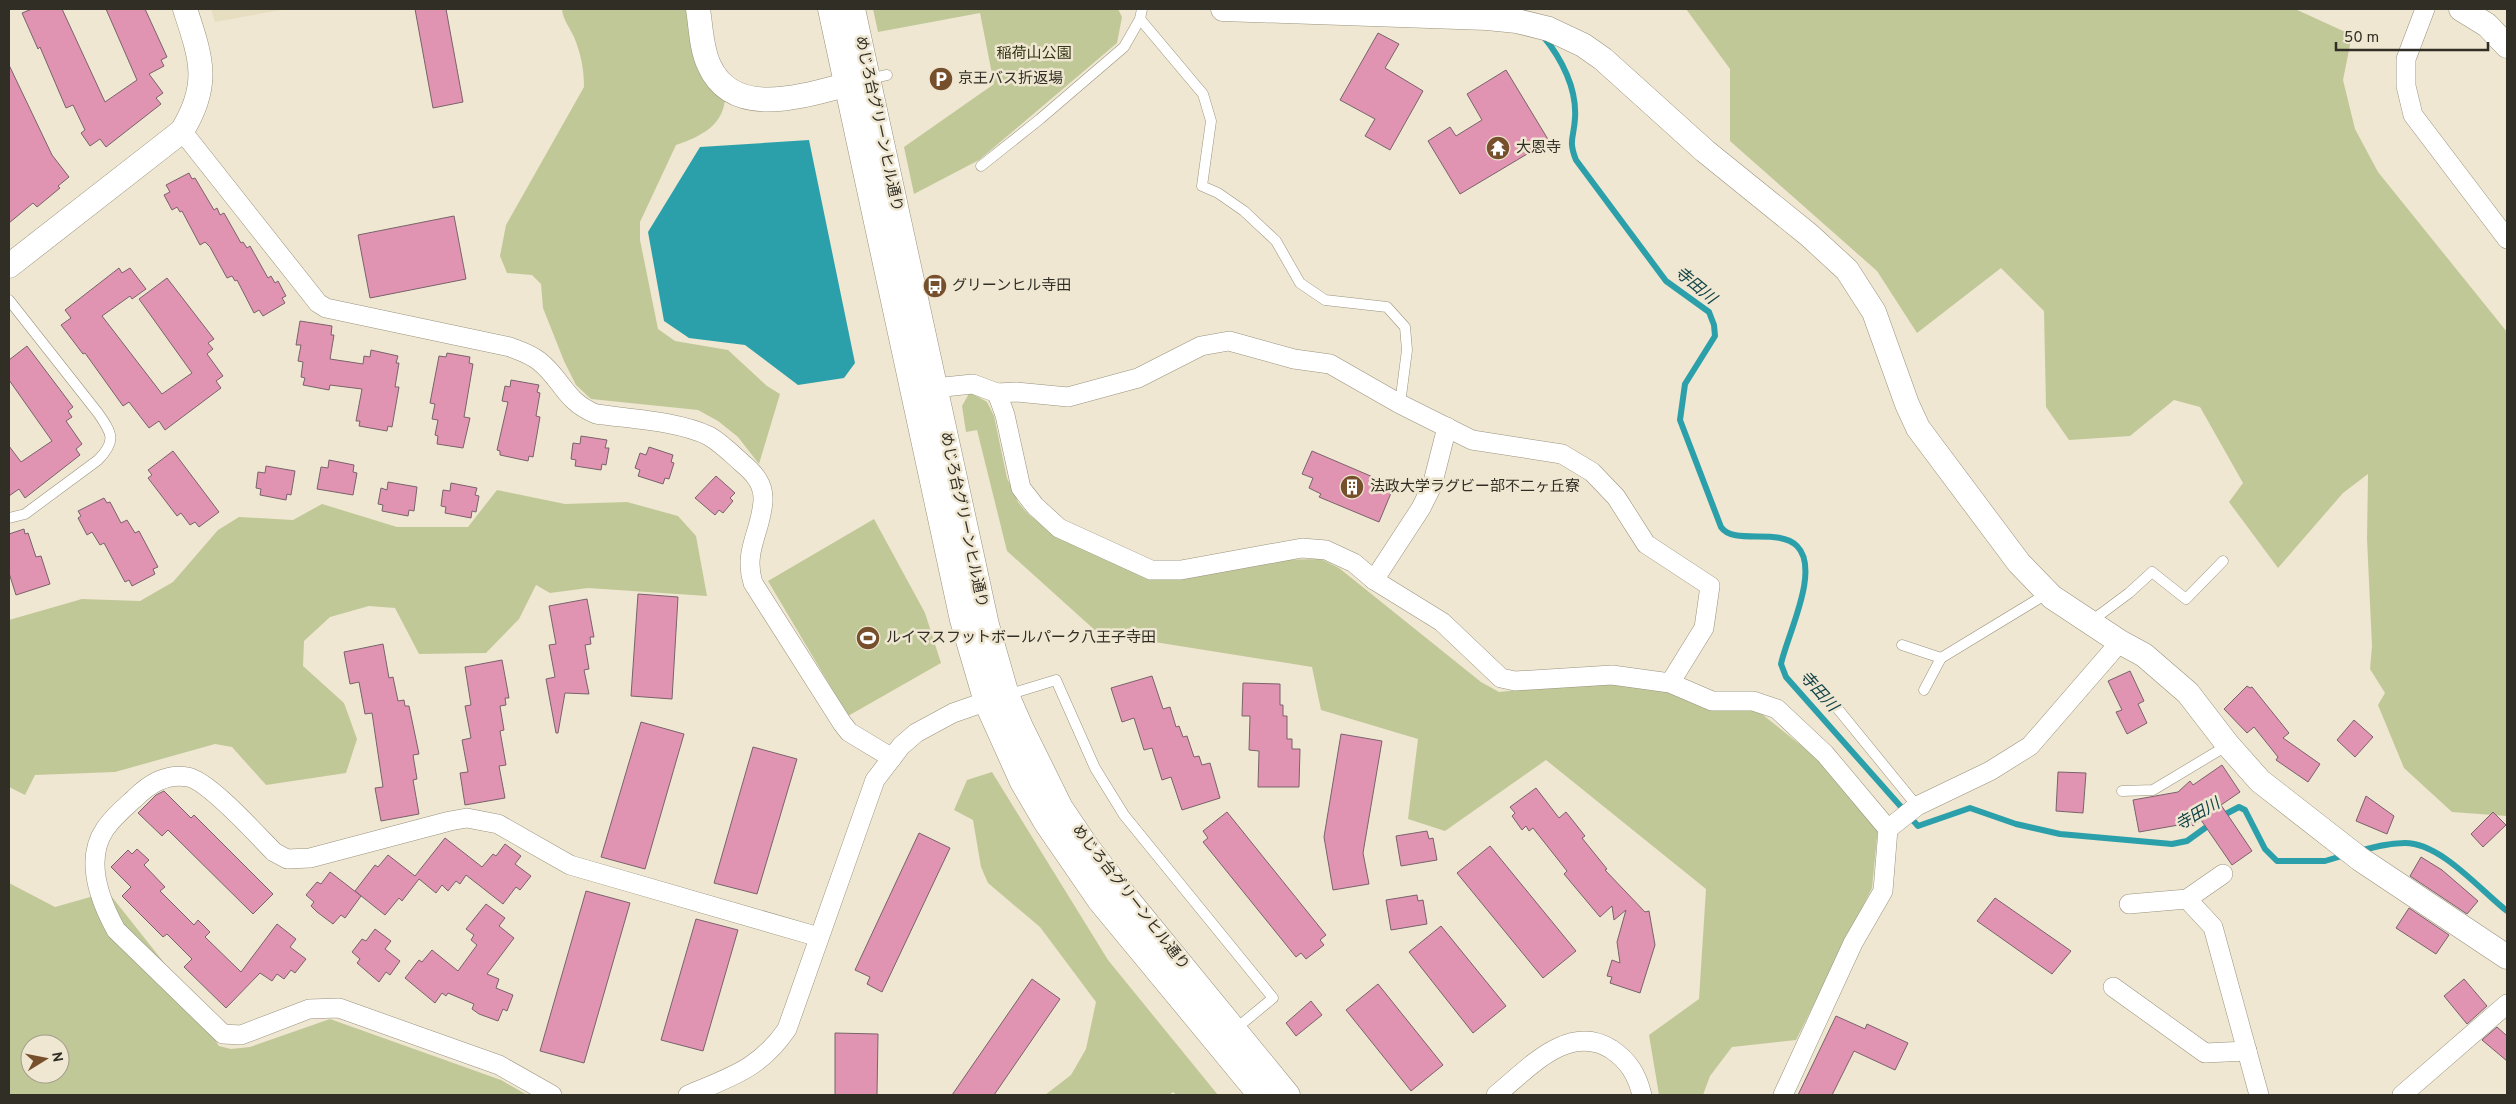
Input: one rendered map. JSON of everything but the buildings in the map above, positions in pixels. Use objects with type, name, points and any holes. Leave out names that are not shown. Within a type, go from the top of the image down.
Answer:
[{"type":"street","points":[[9,266],[182,131],[193,114],[202,73],[198,49],[185,9]]},
{"type":"street","points":[[698,9],[708,63],[719,80],[739,95],[767,101],[867,79]]},
{"type":"street","name":"めじろ台グリーンヒル通り","points":[[830,9],[867,79]]},
{"type":"street","name":"めじろ台グリーンヒル通り","points":[[853,9],[924,389],[962,620],[997,698],[1086,845],[1226,1036],[1260,1095]]},
{"type":"street","points":[[1223,9],[1487,18],[1517,21],[1549,29],[1583,45],[1603,59],[1705,151],[1809,235],[1847,270],[1874,312],[1907,404],[1918,428],[2008,549],[2048,593],[2120,642],[2144,655],[2188,693],[2228,745],[2260,781],[2349,850],[2507,957]]},
{"type":"street","points":[[2425,9],[2406,59],[2406,86],[2413,115],[2427,137],[2507,239]]},
{"type":"street","points":[[2461,9],[2487,25],[2507,46]]},
{"type":"street","points":[[182,131],[318,304],[326,308],[510,347],[539,361],[576,404],[585,410],[596,414],[699,432],[718,442],[752,472],[759,481],[763,498],[759,524],[750,552],[750,573],[753,583],[842,723],[850,732],[892,758]]},
{"type":"street","points":[[924,389],[973,384],[997,393],[1016,392],[1068,397],[1138,378],[1202,346],[1228,341],[1294,359],[1330,364],[1400,404],[1472,440],[1562,454],[1592,472],[1616,497],[1646,544],[1710,586],[1704,628],[1670,683]]},
{"type":"street","points":[[997,393],[1005,415],[1021,488],[1035,506],[1060,528],[1151,570],[1180,570],[1302,548],[1326,550],[1354,563],[1374,580],[1442,622],[1501,678],[1515,681],[1612,675],[1670,683],[1712,701],[1753,701],[1776,709],[1824,754],[1892,825]]},
{"type":"street","points":[[1374,580],[1425,501],[1432,486],[1447,427]]},
{"type":"street","points":[[1783,1095],[1853,943],[1883,891],[1892,825],[1917,806],[1990,770],[2030,746],[2120,642]]},
{"type":"street","points":[[688,1095],[750,1068],[777,1045],[787,1029],[875,780],[892,758],[911,738],[937,720],[997,698]]},
{"type":"street","points":[[552,1095],[499,1065],[339,1008],[309,1009],[241,1035],[223,1034],[116,930],[107,913],[95,871],[96,847],[104,831],[148,785],[163,778],[176,777],[190,777],[206,786],[274,852],[287,858],[310,858],[450,821],[467,818],[483,820],[498,824],[570,865],[819,936]]},
{"type":"street","points":[[2128,904],[2187,899],[2223,874]]},
{"type":"street","points":[[2187,899],[2213,927],[2258,1095]]},
{"type":"street","points":[[2113,987],[2205,1053],[2247,1051]]},
{"type":"street","points":[[2402,1095],[2507,1004]]},
{"type":"street","name":"めじろ台グリーンヒル通り","points":[[1226,1036],[1288,1095]]},
{"type":"street","points":[[1496,1095],[1548,1053],[1574,1041],[1595,1042],[1621,1056],[1632,1067],[1642,1095]]},
{"type":"lane","points":[[981,166],[1040,120],[1124,47],[1141,14],[1202,94],[1211,121],[1202,186],[1218,193],[1244,212],[1276,241],[1300,283],[1325,300],[1387,307],[1405,327],[1407,350],[1400,404]]},
{"type":"lane","points":[[9,300],[98,413],[110,432],[111,437],[109,450],[98,460],[25,514],[9,518]]},
{"type":"lane","points":[[2090,622],[2129,593],[2152,572],[2186,599],[2223,562]]},
{"type":"lane","points":[[1924,690],[1941,658],[2048,593]]},
{"type":"lane","points":[[1902,645],[1941,658]]},
{"type":"lane","points":[[997,698],[1056,680],[1095,768],[1124,814],[1273,998],[1226,1036]]},
{"type":"lane","points":[[1834,703],[1917,806]]},
{"type":"lane","points":[[2122,791],[2153,790],[2228,745]]},
{"type":"shaded area","points":[[211,9],[286,9],[215,22]]},
{"type":"green space","points":[[562,9],[689,9],[725,100],[719,117],[708,130],[676,145],[640,222],[640,240],[658,329],[675,341],[728,350],[767,386],[780,394],[759,464],[738,437],[718,421],[698,410],[591,399],[576,385],[564,361],[543,308],[541,284],[532,275],[507,273],[500,256],[506,225],[584,87],[580,56]]},
{"type":"green space","name":"稲荷山公園","points":[[873,9],[1118,9],[1122,17],[1117,43],[979,160],[914,194],[904,147],[994,84],[980,13],[878,32]]},
{"type":"green space","points":[[1686,9],[2295,9],[2352,35],[2343,80],[2355,129],[2378,172],[2507,332],[2507,816],[2452,812],[2404,768],[2378,705],[2385,693],[2370,669],[2372,646],[2367,539],[2368,474],[2343,493],[2278,568],[2229,502],[2243,483],[2200,407],[2174,400],[2130,436],[2069,440],[2046,407],[2044,311],[2001,268],[1917,333],[1877,271],[1730,141],[1730,69]]},
{"type":"green space","points":[[970,392],[987,402],[994,416],[1007,478],[1018,502],[1027,513],[1056,536],[1156,579],[1271,560],[1321,559],[1339,568],[1481,682],[1499,692],[1601,682],[1661,688],[1758,711],[1823,763],[1878,827],[1872,888],[1796,1040],[1732,1047],[1710,1076],[1703,1095],[1659,1095],[1649,1035],[1699,999],[1706,889],[1546,760],[1445,831],[1408,819],[1418,739],[1321,710],[1312,667],[1098,633],[1007,551],[977,430],[966,432],[962,406]]},
{"type":"green space","points":[[497,490],[565,504],[627,502],[678,516],[696,536],[707,596],[588,588],[550,593],[536,585],[519,619],[486,653],[419,654],[395,608],[369,606],[330,617],[304,641],[303,666],[344,703],[357,739],[346,773],[266,785],[232,747],[215,744],[115,772],[35,775],[25,795],[9,787],[9,620],[82,599],[140,601],[173,582],[218,530],[239,517],[293,520],[322,504],[397,527],[468,527]]},
{"type":"green space","name":"ルイマスフットボールパーク八王子寺田","points":[[874,519],[925,613],[941,663],[848,716],[768,581]]},
{"type":"green space","points":[[992,772],[1108,960],[1218,1095],[1177,1095],[1173,1092],[1169,1095],[1045,1095],[1071,1075],[1086,1049],[1096,1002],[1040,927],[988,883],[981,867],[973,820],[954,810],[967,780]]},
{"type":"green space","points":[[9,883],[55,907],[108,892],[173,974],[219,1046],[231,1049],[250,1047],[330,1019],[501,1080],[527,1095],[9,1095]]},
{"type":"water","points":[[809,140],[855,363],[844,378],[798,385],[745,345],[689,338],[664,321],[648,232],[700,147]]},
{"type":"waterway","name":"寺田川","points":[[1543,36],[1562,64],[1574,96],[1572,143],[1576,160],[1666,281],[1709,312],[1714,325],[1715,336],[1685,384],[1680,420],[1721,527],[1727,532],[1736,535],[1779,538],[1789,541],[1797,546],[1803,557],[1805,570],[1804,586],[1781,664],[1786,677],[1918,826],[1970,808],[2016,824],[2060,834],[2172,844],[2187,841],[2212,823]]},
{"type":"waterway","name":"寺田川","points":[[2220,817],[2239,807],[2245,810],[2265,849],[2277,861],[2325,861],[2345,855]]},
{"type":"waterway","name":"寺田川","points":[[2359,851],[2393,844],[2419,845],[2446,859],[2507,911]]},
{"type":"place","name":"京王バス折返場","points":[[941,79]]},
{"type":"place","name":"大恩寺","points":[[1498,148]]},
{"type":"place","name":"グリーンヒル寺田","points":[[935,286]]},
{"type":"place","name":"法政大学ラグビー部不二ヶ丘寮","points":[[1352,487]]},
{"type":"place","name":"ルイマスフットボールパーク八王子寺田","points":[[868,638]]}]
